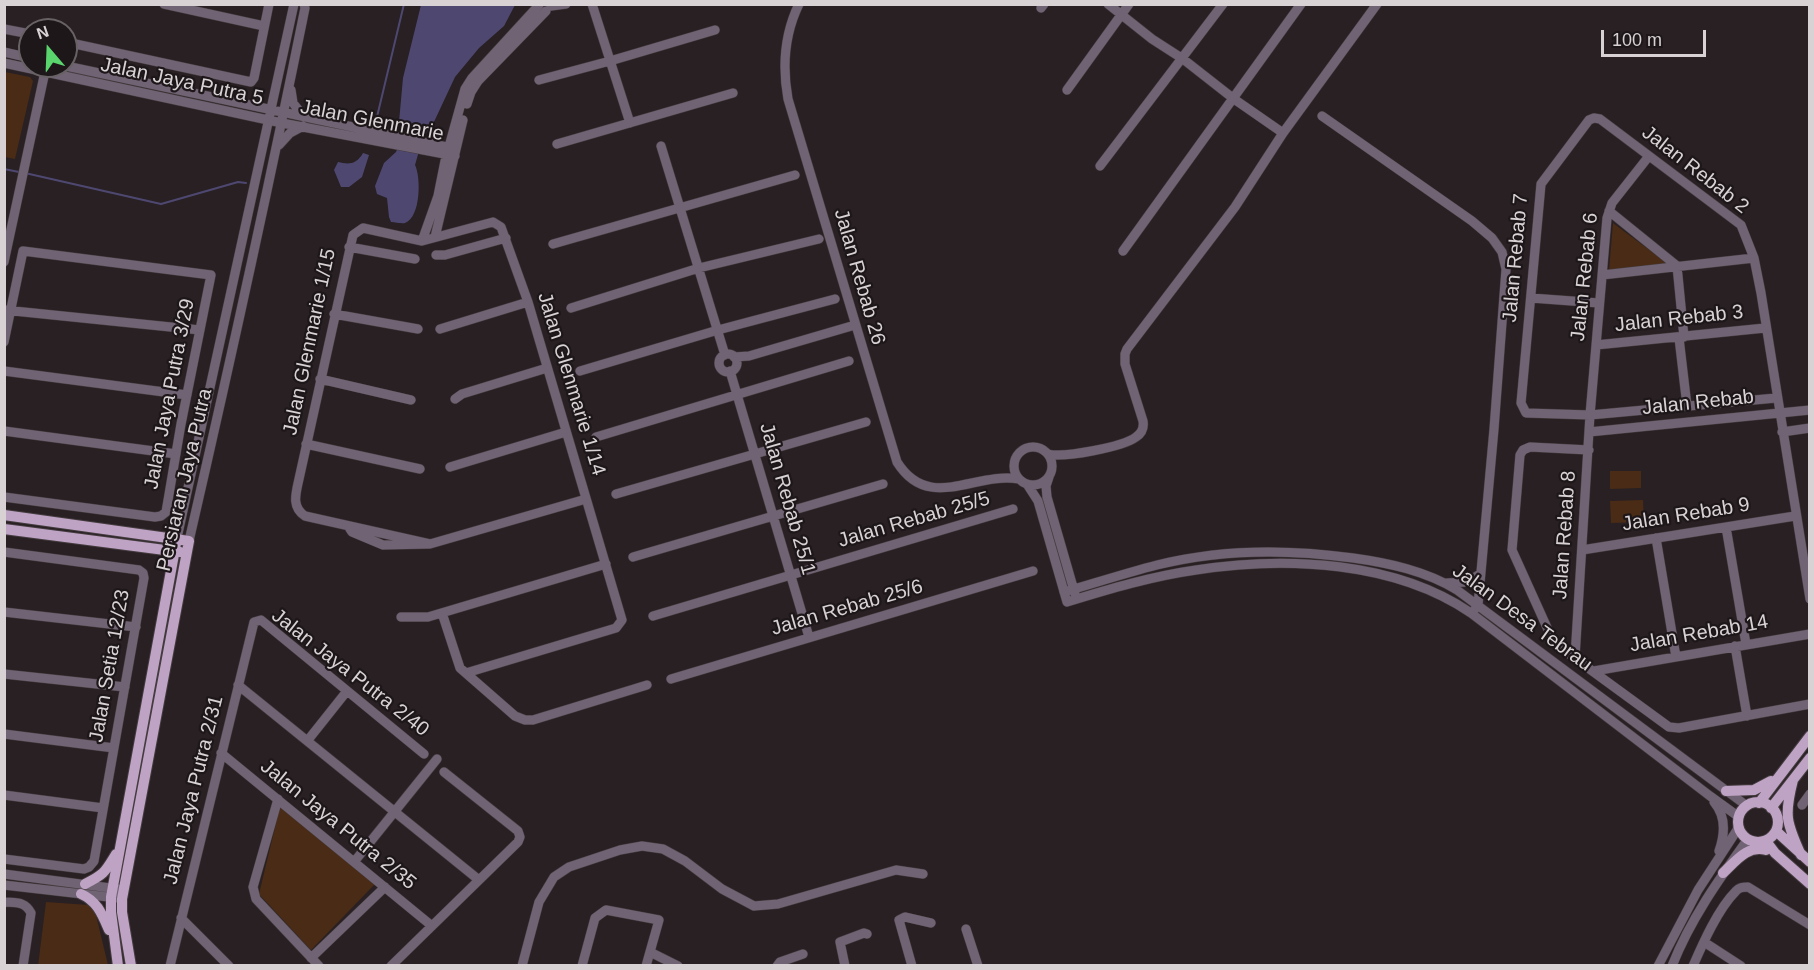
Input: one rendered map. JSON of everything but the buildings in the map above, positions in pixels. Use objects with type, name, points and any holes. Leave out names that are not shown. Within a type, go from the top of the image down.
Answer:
[{"type":"main road","points":[[4,515],[189,541]]},
{"type":"main road","points":[[4,529],[186,552]]},
{"type":"main road","name":"Persiaran Jaya Putra","points":[[118,966],[110,905],[117,894],[138,779],[177,538]]},
{"type":"main road","name":"Persiaran Jaya Putra","points":[[131,966],[117,894],[121,845],[138,779],[189,541]]},
{"type":"main road","points":[[1759,803],[1809,736]]},
{"type":"main road","points":[[1771,808],[1809,758]]},
{"type":"main road","points":[[1726,791],[1748,792],[1760,788],[1784,771]]},
{"type":"main road","points":[[1793,780],[1787,800],[1786,814],[1789,829],[1805,858]]},
{"type":"main road","points":[[1759,803],[1771,808],[1778,818],[1776,831],[1766,841],[1757,842],[1748,839],[1739,822],[1747,806],[1759,803]]},
{"type":"main road","points":[[1776,831],[1805,858]]},
{"type":"main road","points":[[1766,841],[1775,853],[1809,884]]},
{"type":"main road","points":[[114,941],[98,907],[83,889],[108,869],[121,845]]},
{"type":"main road","points":[[1723,873],[1749,850],[1762,849],[1775,853]]},
{"type":"street","points":[[164,4],[264,26]]},
{"type":"street","points":[[78,45],[251,82],[254,78],[269,4]]},
{"type":"street","name":"Persiaran Jaya Putra","points":[[177,538],[294,4]]},
{"type":"street","name":"Persiaran Jaya Putra","points":[[189,541],[277,148],[304,4]]},
{"type":"street","points":[[436,255],[445,255],[506,238],[501,227],[493,222],[435,237],[465,89],[472,78],[492,62],[546,6],[566,4]]},
{"type":"street","points":[[592,4],[630,123]]},
{"type":"street","name":"Jalan Rebab 26","points":[[799,4],[786,42],[785,84],[894,453],[902,469],[913,480],[935,488],[951,488],[1005,477],[1023,481]]},
{"type":"street","points":[[1108,4],[1152,39],[1183,59],[1234,99],[1283,133]]},
{"type":"street","points":[[1067,90],[1129,4]]},
{"type":"street","points":[[1101,166],[1223,4]]},
{"type":"street","points":[[1123,251],[1301,4]]},
{"type":"street","points":[[1069,590],[1038,501],[1015,472],[1018,456],[1028,448],[1036,448],[1059,456],[1084,452],[1132,440],[1142,431],[1143,420],[1125,364],[1125,354],[1235,207],[1283,133],[1377,4]]},
{"type":"street","points":[[539,80],[715,30]]},
{"type":"street","name":"Jalan Jaya Putra 5","points":[[78,69],[283,118]]},
{"type":"street","name":"Jalan Jaya Putra 5","points":[[78,75],[271,115]]},
{"type":"street","points":[[4,262],[44,78]]},
{"type":"street","points":[[277,148],[303,122],[293,103],[290,85]]},
{"type":"street","points":[[557,144],[733,93]]},
{"type":"street","points":[[1322,116],[1472,221],[1497,243],[1505,259],[1495,418],[1475,609]]},
{"type":"street","name":"Jalan Rebab 2","points":[[1589,120],[1594,117],[1599,119],[1740,225],[1754,258],[1809,599]]},
{"type":"street","name":"Jalan Glenmarie","points":[[283,118],[452,152]]},
{"type":"street","name":"Jalan Rebab 7","points":[[1589,120],[1541,184],[1521,404],[1526,413],[1590,415]]},
{"type":"street","name":"Jalan Rebab 25/1","points":[[662,146],[718,330],[731,362],[738,394],[809,637]]},
{"type":"street","name":"Jalan Rebab 6","points":[[1590,415],[1609,211],[1612,203],[1649,156]]},
{"type":"street","points":[[553,244],[795,175]]},
{"type":"street","points":[[422,241],[442,197]]},
{"type":"street","points":[[1609,211],[1677,266],[1687,406]]},
{"type":"street","points":[[441,216],[444,225],[451,233]]},
{"type":"street","name":"Jalan Glenmarie 1/15","points":[[435,237],[422,241],[363,228],[353,235],[297,488],[295,503],[300,513],[348,526],[352,532],[383,545],[430,544],[586,499]]},
{"type":"street","name":"Jalan Glenmarie 1/14","points":[[466,673],[616,628],[622,620],[528,302],[506,238]]},
{"type":"street","points":[[571,308],[699,268],[819,239]]},
{"type":"street","points":[[349,247],[415,259]]},
{"type":"street","name":"Jalan Jaya Putra 3/29","points":[[4,497],[161,516],[166,512],[211,275],[23,250],[8,310]]},
{"type":"street","points":[[1602,274],[1754,258]]},
{"type":"street","points":[[1531,298],[1599,303]]},
{"type":"street","points":[[580,371],[718,330],[835,299]]},
{"type":"street","points":[[440,329],[528,302]]},
{"type":"street","points":[[4,342],[8,310],[200,330]]},
{"type":"street","points":[[334,314],[418,329]]},
{"type":"street","points":[[731,362],[855,325]]},
{"type":"street","name":"Jalan Rebab 3","points":[[1596,345],[1765,328]]},
{"type":"street","points":[[596,437],[849,361]]},
{"type":"street","points":[[455,399],[462,394],[547,368]]},
{"type":"street","points":[[4,371],[187,395]]},
{"type":"street","points":[[320,379],[411,400]]},
{"type":"street","points":[[1590,415],[1776,398]]},
{"type":"street","name":"Jalan Rebab","points":[[1589,432],[1809,410]]},
{"type":"street","name":"Jalan Rebab 8","points":[[1575,657],[1590,415]]},
{"type":"street","points":[[616,495],[866,422]]},
{"type":"street","points":[[1782,432],[1809,428]]},
{"type":"street","points":[[4,431],[176,454]]},
{"type":"street","points":[[450,467],[566,432]]},
{"type":"street","points":[[306,444],[420,469]]},
{"type":"street","points":[[1589,450],[1530,447],[1523,450],[1520,455],[1512,550],[1554,643],[1669,727],[1679,728],[1809,704]]},
{"type":"street","points":[[1023,481],[1041,483],[1062,462],[1084,452]]},
{"type":"street","points":[[1048,454],[1052,461],[1046,486],[1047,497],[1068,569],[1069,590]]},
{"type":"street","name":"Jalan Rebab 26","points":[[986,480],[1015,464]]},
{"type":"street","points":[[633,557],[882,484]]},
{"type":"street","name":"Jalan Rebab 25/5","points":[[653,616],[1013,509]]},
{"type":"street","name":"Jalan Rebab 9","points":[[1582,550],[1795,516]]},
{"type":"street","points":[[1726,527],[1746,644]]},
{"type":"street","points":[[1798,533],[1809,531]]},
{"type":"street","points":[[1656,538],[1676,657]]},
{"type":"street","name":"Jalan Setia 12/23","points":[[4,552],[139,570],[143,573],[144,578],[94,861],[84,869],[4,859]]},
{"type":"street","name":"Jalan Desa Tebrau","points":[[1739,822],[1710,796],[1475,609],[1445,582],[1384,563],[1328,554],[1250,552],[1158,564],[1069,590],[1072,601],[1152,578],[1197,569],[1250,564],[1327,566],[1383,575],[1440,594],[1475,609],[1747,806]]},
{"type":"street","points":[[401,617],[428,617],[606,564]]},
{"type":"street","points":[[1068,569],[1074,576],[1084,581],[1100,582]]},
{"type":"street","name":"Jalan Rebab 25/6","points":[[671,679],[1033,571]]},
{"type":"street","points":[[1445,582],[1467,582],[1480,574]]},
{"type":"street","points":[[4,612],[136,627]]},
{"type":"street","points":[[442,613],[458,663],[466,673],[520,719],[533,720],[647,685]]},
{"type":"street","name":"Jalan Jaya Putra 2/40","points":[[254,622],[261,621],[424,754]]},
{"type":"street","name":"Jalan Jaya Putra 2/31","points":[[170,966],[254,622]]},
{"type":"street","name":"Jalan Rebab 14","points":[[1594,671],[1809,634]]},
{"type":"street","points":[[1735,646],[1747,716]]},
{"type":"street","points":[[4,674],[125,687]]},
{"type":"street","points":[[238,685],[479,880]]},
{"type":"street","points":[[309,741],[347,691]]},
{"type":"street","points":[[4,734],[114,748]]},
{"type":"street","name":"Jalan Jaya Putra 2/35","points":[[221,753],[432,926]]},
{"type":"street","points":[[354,862],[437,759]]},
{"type":"street","points":[[391,966],[518,842],[520,837],[518,831],[444,772]]},
{"type":"street","points":[[1802,805],[1809,794]]},
{"type":"street","points":[[4,795],[103,808]]},
{"type":"street","points":[[1710,796],[1720,808],[1723,819],[1722,842],[1716,862]]},
{"type":"street","points":[[278,799],[253,887],[254,893],[256,899],[319,966]]},
{"type":"street","points":[[1659,966],[1693,899],[1739,822]]},
{"type":"street","points":[[1672,966],[1691,924],[1723,873],[1748,839]]},
{"type":"street","points":[[522,966],[539,902],[554,877],[569,867],[621,850],[642,846],[663,849],[754,906],[778,904],[896,870],[923,874]]},
{"type":"street","points":[[4,874],[117,894]]},
{"type":"street","points":[[4,885],[83,889]]},
{"type":"street","points":[[311,958],[385,887]]},
{"type":"street","points":[[1693,966],[1721,912],[1736,890],[1742,887],[1748,887],[1809,925]]},
{"type":"street","points":[[4,902],[23,903],[31,913],[23,966]]},
{"type":"street","points":[[582,966],[595,918],[606,910],[659,920],[646,966]]},
{"type":"street","points":[[912,966],[899,920],[905,917],[931,924]]},
{"type":"street","points":[[182,918],[229,966]]},
{"type":"street","points":[[966,929],[978,966]]},
{"type":"street","points":[[845,966],[840,942],[864,933],[867,934]]},
{"type":"street","points":[[1704,942],[1741,966]]},
{"type":"street","points":[[650,952],[678,966]]},
{"type":"street","points":[[777,966],[780,962],[803,954]]},
{"type":"shaded area","points":[[421,5],[515,5],[504,26],[479,48],[455,77],[433,124],[423,137],[415,165],[419,187],[414,213],[405,223],[391,222],[387,198],[377,194],[375,186],[384,163],[398,147],[402,131],[399,122],[403,78]]},
{"type":"shaded area","points":[[5,72],[18,75],[18,78],[31,78],[33,81],[15,159],[5,157]]},
{"type":"shaded area","points":[[363,153],[369,155],[362,177],[349,187],[341,187],[334,170],[338,162],[352,163]]},
{"type":"shaded area","points":[[1613,223],[1668,264],[1609,271]]},
{"type":"shaded area","points":[[1610,471],[1641,471],[1641,488],[1610,489]]},
{"type":"shaded area","points":[[1643,500],[1644,522],[1611,523],[1610,501]]},
{"type":"shaded area","points":[[281,806],[375,884],[311,950],[259,894]]},
{"type":"shaded area","points":[[46,902],[89,905],[95,911],[108,965],[38,966]]},
{"type":"waterway","points":[[376,121],[404,4]]},
{"type":"waterway","points":[[4,169],[19,172]]},
{"type":"waterway","points":[[25,173],[161,204],[238,182],[246,183]]}]
